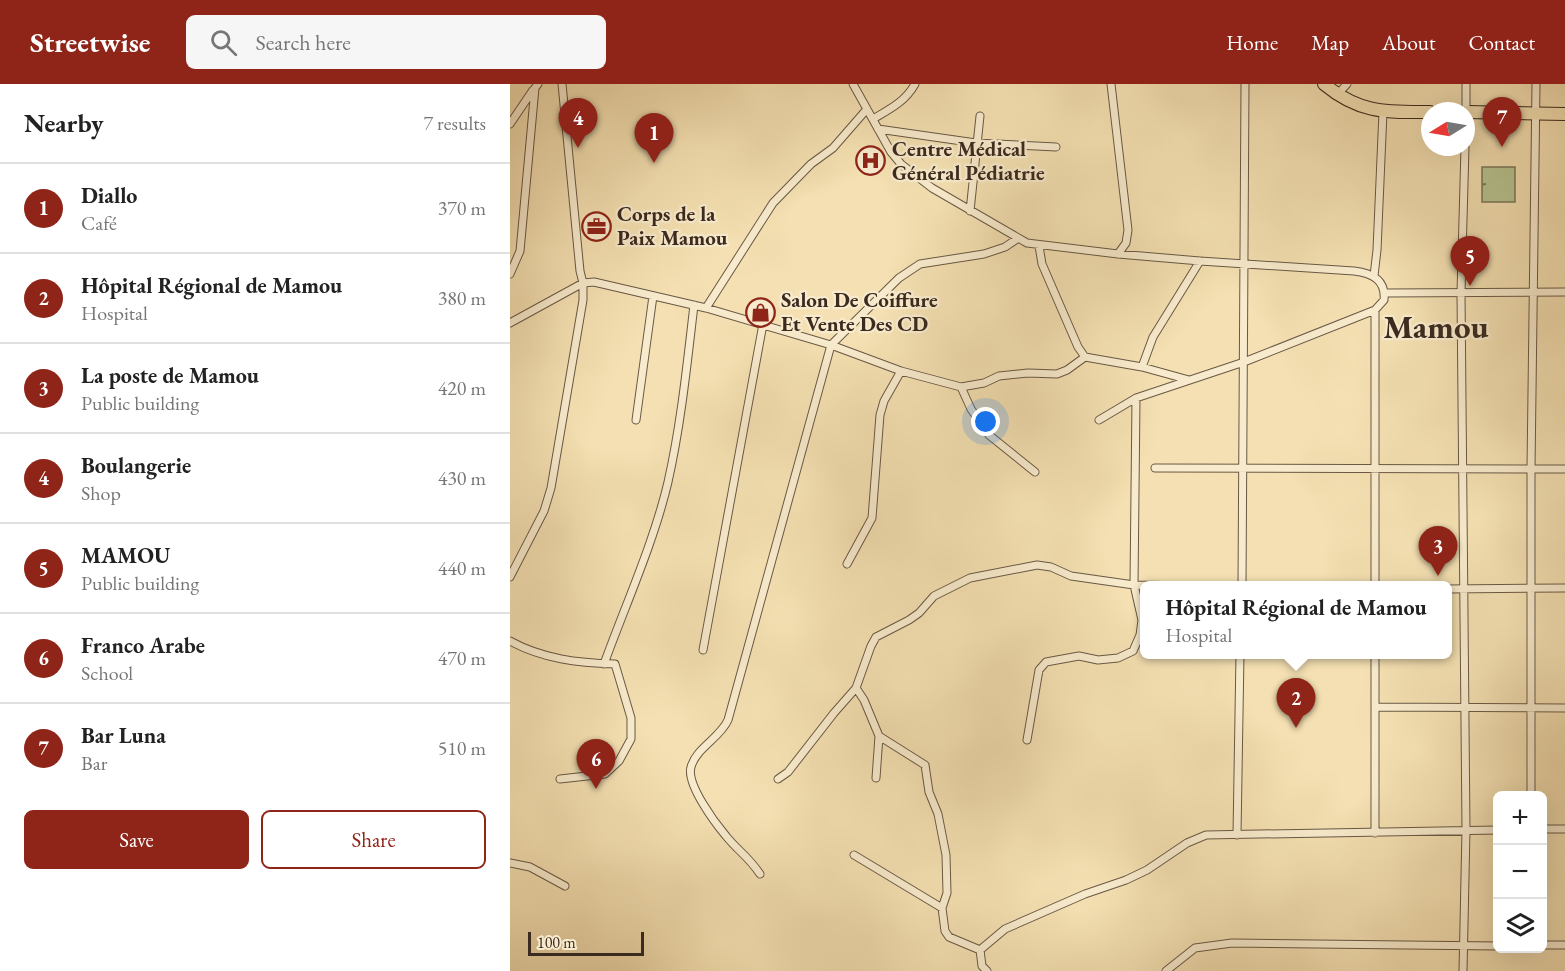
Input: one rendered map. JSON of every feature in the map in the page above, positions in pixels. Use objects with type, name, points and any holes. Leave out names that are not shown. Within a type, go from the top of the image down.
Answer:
[{"type":"highway","points":[[1324,84],[1337,95],[1358,105],[1383,112],[1421,112]]},
{"type":"highway","points":[[1475,111],[1565,114]]},
{"type":"street","points":[[510,577],[544,511],[551,488],[583,300],[562,84]]},
{"type":"street","points":[[854,84],[891,152],[901,164],[932,188],[1017,239],[1040,246],[1118,254],[1354,271],[1374,276],[1380,280],[1385,293],[1384,300],[1375,310],[1244,362],[1136,398],[1098,420]]},
{"type":"street","points":[[873,119],[901,102],[915,84]]},
{"type":"street","points":[[1111,84],[1128,230],[1126,243],[1118,254]]},
{"type":"street","points":[[1242,581],[1245,84]]},
{"type":"street","points":[[1337,95],[1347,84]]},
{"type":"street","points":[[1466,84],[1466,102]]},
{"type":"street","points":[[1531,791],[1531,469],[1536,84]]},
{"type":"street","points":[[510,124],[536,86]]},
{"type":"street","points":[[510,274],[520,251],[536,86]]},
{"type":"street","points":[[706,308],[772,203],[811,164],[833,148],[867,109]]},
{"type":"street","points":[[1374,276],[1383,112]]},
{"type":"street","points":[[970,211],[980,116]]},
{"type":"street","points":[[878,129],[976,143],[1056,147]]},
{"type":"street","points":[[1463,971],[1466,830],[1461,293],[1465,156]]},
{"type":"street","points":[[760,874],[750,859],[727,838],[717,825],[694,786],[691,768],[695,759],[724,728],[728,720],[831,345],[899,279],[920,264],[984,254],[1005,247],[1017,239]]},
{"type":"street","points":[[1040,246],[1042,264],[1078,347],[1085,357],[1189,380]]},
{"type":"street","points":[[1142,368],[1153,338],[1200,261]]},
{"type":"street","points":[[510,323],[583,283],[594,282],[694,305],[762,324],[831,345],[902,371],[961,387],[984,383],[999,376],[1057,374],[1085,357]]},
{"type":"street","points":[[1385,293],[1565,292]]},
{"type":"street","points":[[636,420],[653,296]]},
{"type":"street","points":[[604,664],[644,558],[667,484],[682,406],[694,305]]},
{"type":"street","points":[[1375,310],[1375,581]]},
{"type":"street","points":[[703,650],[762,324]]},
{"type":"street","points":[[847,564],[872,518],[880,415],[884,401],[902,371]]},
{"type":"street","points":[[961,387],[971,409],[989,435],[1035,472]]},
{"type":"street","points":[[1136,398],[1134,585],[1140,611]]},
{"type":"street","points":[[1155,468],[1565,469]]},
{"type":"street","points":[[778,779],[788,772],[834,712],[856,688],[876,637],[919,613],[934,596],[970,578],[1037,565],[1051,567],[1071,576],[1140,585]]},
{"type":"street","points":[[1452,589],[1565,588]]},
{"type":"street","points":[[1027,740],[1039,670],[1046,662],[1078,656],[1098,660],[1118,658],[1133,651],[1140,635]]},
{"type":"street","points":[[510,641],[526,650],[559,660],[615,664],[631,718],[631,739],[619,761],[605,774],[560,779]]},
{"type":"street","points":[[1237,836],[1240,659]]},
{"type":"street","points":[[1375,659],[1375,833]]},
{"type":"street","points":[[856,688],[864,700],[879,736],[876,778]]},
{"type":"street","points":[[1375,707],[1565,708]]},
{"type":"street","points":[[879,736],[926,765],[929,792],[938,814],[946,855],[947,894],[942,908],[943,922],[949,937],[980,950]]},
{"type":"street","points":[[1547,829],[1565,829]]},
{"type":"street","points":[[980,950],[1005,929],[1085,894],[1126,880],[1147,870],[1187,843],[1206,836],[1493,830]]},
{"type":"street","points":[[854,855],[942,908]]},
{"type":"street","points":[[510,863],[530,867],[565,886]]},
{"type":"street","points":[[1166,971],[1195,948],[1232,943],[1493,946]]},
{"type":"street","points":[[1547,945],[1565,945]]},
{"type":"street","points":[[980,950],[982,966],[987,971]]},
{"type":"green space","points":[[1482,167],[1515,167],[1515,202],[1482,202],[1482,185],[1486,184],[1482,184]]},
{"type":"place","name":"Bar Luna","points":[[1502,147]]},
{"type":"place","name":"Boulangerie","points":[[578,148]]},
{"type":"place","name":"Centre Médical Général Pédiatrie","points":[[871,161]]},
{"type":"place","name":"Diallo","points":[[654,163]]},
{"type":"place","name":"Corps de la Paix Mamou","points":[[596,226]]},
{"type":"place","name":"MAMOU","points":[[1470,286]]},
{"type":"place","name":"Salon De Coiffure Et Vente Des CD","points":[[760,312]]},
{"type":"place","name":"La poste de Mamou","points":[[1438,576]]},
{"type":"place","name":"Hôpital Régional de Mamou","points":[[1296,728]]},
{"type":"place","name":"Franco Arabe","points":[[596,789]]},
{"type":"district","name":"Mamou","points":[[1436,326]]}]
